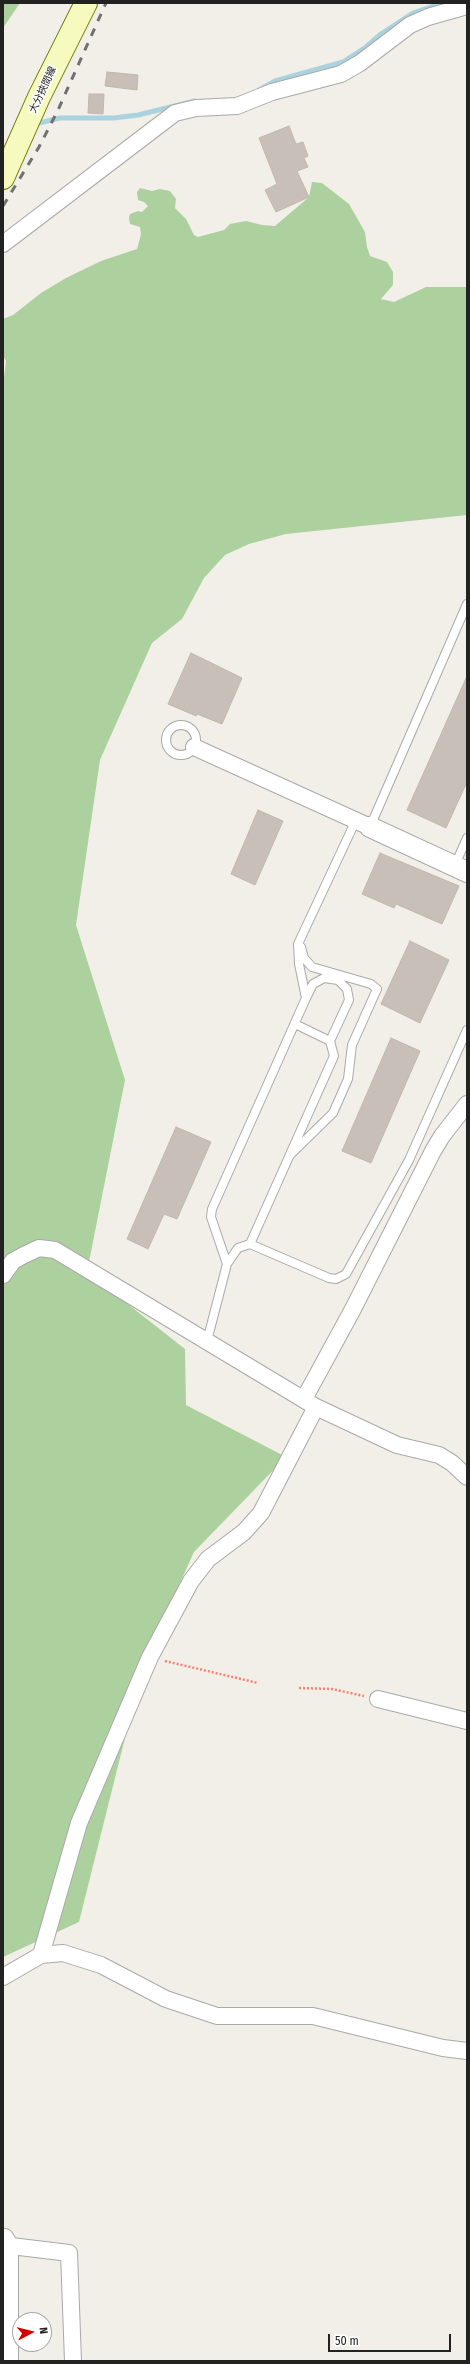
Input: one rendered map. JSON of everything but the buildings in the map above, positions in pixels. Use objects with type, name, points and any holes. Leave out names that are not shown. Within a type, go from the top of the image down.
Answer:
[{"type":"main road","name":"大分挾間線","points":[[3,178],[39,97],[86,3]]},
{"type":"street","points":[[3,244],[175,113],[196,108],[237,106],[272,92],[341,74],[360,63],[410,25],[428,17],[467,6]]},
{"type":"street","points":[[194,747],[461,869]]},
{"type":"street","points":[[41,1955],[79,1823],[150,1657],[191,1581],[208,1559],[244,1532],[261,1512],[354,1309],[433,1151],[442,1136],[467,1104]]},
{"type":"street","points":[[3,1274],[13,1261],[39,1248],[55,1250],[310,1403],[397,1445],[439,1456],[452,1463],[467,1477]]},
{"type":"street","points":[[378,1699],[467,1721]]},
{"type":"street","points":[[3,1977],[41,1955],[63,1953],[101,1965],[166,1999],[217,2016],[313,2016],[443,2048],[467,2051]]},
{"type":"street","points":[[10,2361],[5,2241],[69,2253],[73,2361]]},
{"type":"lane","points":[[306,998],[297,951],[300,939],[363,824],[467,604]]},
{"type":"lane","points":[[461,869],[467,838]]},
{"type":"lane","points":[[290,1155],[333,1113],[348,1078],[352,1045],[377,989],[371,984],[312,967],[304,958],[300,939]]},
{"type":"lane","points":[[227,1264],[211,1217],[212,1209],[313,984],[324,978],[338,980],[347,989],[348,1000],[330,1041],[334,1056],[250,1244]]},
{"type":"lane","points":[[295,1024],[330,1041]]},
{"type":"lane","points":[[207,1341],[227,1264],[238,1248],[250,1244],[329,1278],[336,1279],[346,1274],[409,1160],[467,1030]]},
{"type":"path","points":[[150,1657],[258,1683]]},
{"type":"path","points":[[299,1688],[332,1689],[378,1699]]},
{"type":"green space","points":[[3,3],[20,3],[3,28]]},
{"type":"green space","points":[[312,182],[322,183],[349,204],[365,232],[370,256],[387,262],[393,272],[393,285],[381,299],[394,302],[426,287],[467,287],[467,515],[286,534],[249,544],[225,555],[204,578],[182,619],[152,643],[100,760],[76,925],[125,1080],[87,1272],[185,1349],[186,1405],[286,1457],[194,1552],[144,1662],[79,1922],[3,1957],[3,386],[6,361],[3,356],[3,319],[13,315],[41,293],[66,278],[101,261],[137,249],[141,234],[140,227],[130,224],[129,218],[130,214],[138,211],[142,212],[148,206],[144,202],[138,200],[137,192],[140,188],[152,191],[160,189],[170,191],[176,199],[175,208],[186,219],[194,235],[198,237],[224,230],[230,224],[246,221],[262,225],[275,226],[309,197]]},
{"type":"waterway","points":[[259,90],[275,81],[343,62],[413,13],[442,3]]},
{"type":"waterway","points":[[35,124],[60,118],[114,118],[138,115],[195,101]]},
{"type":"railway","points":[[3,206],[39,147],[58,110],[106,3]]}]
